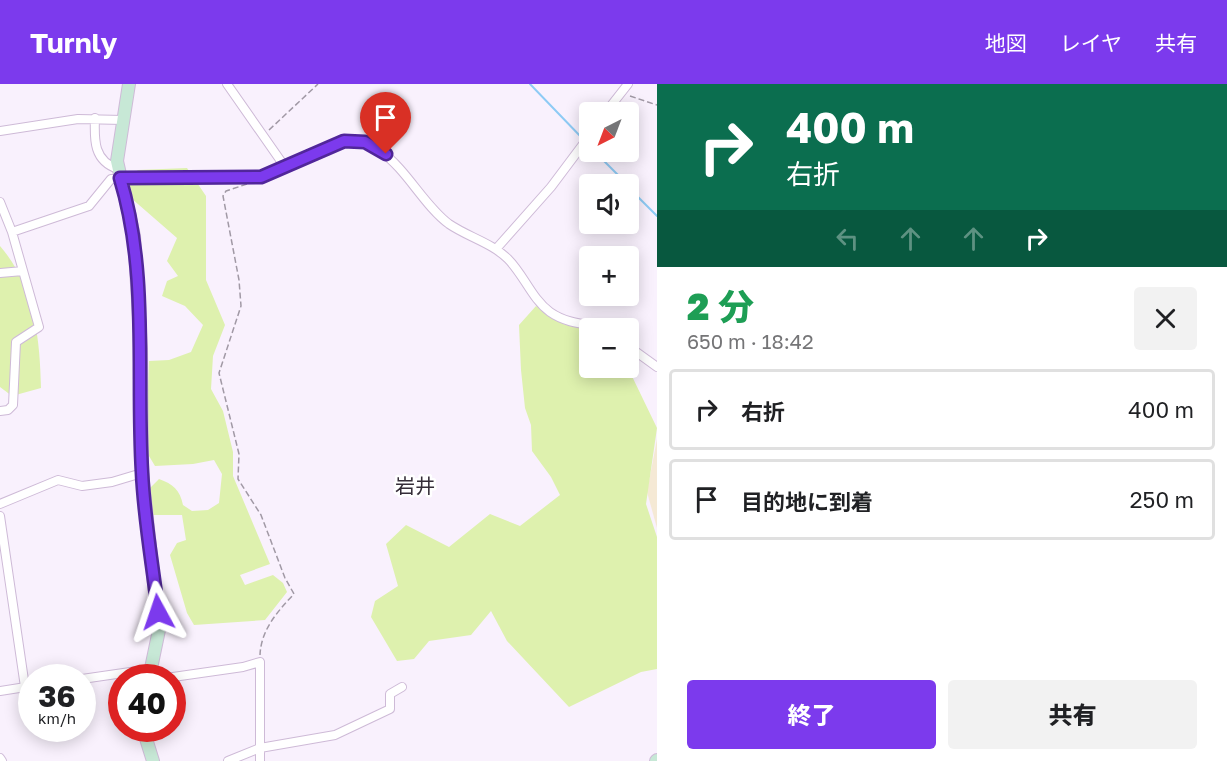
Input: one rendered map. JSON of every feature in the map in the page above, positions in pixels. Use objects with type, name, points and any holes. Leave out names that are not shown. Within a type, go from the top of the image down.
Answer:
[{"type":"street","points":[[129,84],[118,146],[119,173],[134,236],[141,349],[142,473],[159,630],[152,664]]},
{"type":"street","points":[[227,84],[285,167]]},
{"type":"street","points":[[614,102],[628,84]]},
{"type":"street","points":[[0,131],[63,120],[95,118],[123,120]]},
{"type":"street","points":[[95,118],[100,159],[119,173],[261,177],[344,141],[374,146],[393,160],[440,216],[470,237],[496,249],[517,269],[550,312],[563,320],[579,323]]},
{"type":"street","points":[[496,249],[579,151]]},
{"type":"street","points":[[12,232],[89,206],[106,184],[119,173]]},
{"type":"street","points":[[0,202],[12,232],[39,327],[16,342],[13,405],[9,410],[0,411]]},
{"type":"street","points":[[0,273],[22,271]]},
{"type":"street","points":[[639,354],[657,367]]},
{"type":"street","points":[[0,504],[58,480],[82,486],[112,482],[142,473]]},
{"type":"street","points":[[0,516],[24,664]]},
{"type":"street","points":[[186,675],[243,667],[260,662],[260,761]]},
{"type":"street","points":[[228,761],[260,748],[334,735],[390,709],[390,694],[402,687]]},
{"type":"street","points":[[0,691],[18,688]]},
{"type":"street","points":[[147,742],[153,761]]},
{"type":"path","points":[[262,137],[318,84]]},
{"type":"path","points":[[621,92],[657,105]]},
{"type":"path","points":[[260,662],[260,645],[270,621],[294,594],[285,578],[261,515],[238,479],[239,454],[219,373],[241,306],[240,280],[224,196],[226,190],[242,187],[261,177]]},
{"type":"shaded area","points":[[657,439],[657,528],[647,492]]},
{"type":"green space","points":[[187,168],[206,196],[206,280],[225,325],[213,356],[211,389],[223,411],[233,452],[233,476],[270,564],[240,575],[245,585],[273,575],[283,583],[287,592],[265,620],[194,625],[187,613],[170,555],[177,543],[186,540],[182,515],[152,515],[149,489],[159,479],[175,488],[183,505],[192,511],[208,510],[219,503],[222,474],[214,460],[193,464],[155,466],[146,451],[149,361],[169,360],[191,352],[203,325],[185,306],[162,296],[167,281],[178,276],[167,261],[177,238],[131,198],[126,179],[138,170]]},
{"type":"green space","points":[[0,246],[21,277],[28,295],[39,350],[41,388],[12,396],[0,387]]},
{"type":"green space","points":[[536,306],[563,324],[579,327],[579,378],[633,378],[657,428],[646,504],[657,537],[657,669],[641,672],[569,707],[507,641],[491,611],[471,635],[429,641],[414,659],[397,661],[371,617],[375,601],[398,586],[386,544],[406,525],[449,547],[490,514],[520,526],[560,495],[551,477],[532,451],[531,425],[525,408],[521,370],[519,325]]},
{"type":"waterway","points":[[530,84],[579,135]]},
{"type":"waterway","points":[[605,162],[617,174]]},
{"type":"waterway","points":[[639,198],[657,216]]},
{"type":"district","name":"岩井","points":[[415,486]]},
{"type":"route","points":[[158,612],[142,473],[141,349],[134,236],[120,178],[261,177],[344,141],[365,142],[386,154]]}]
